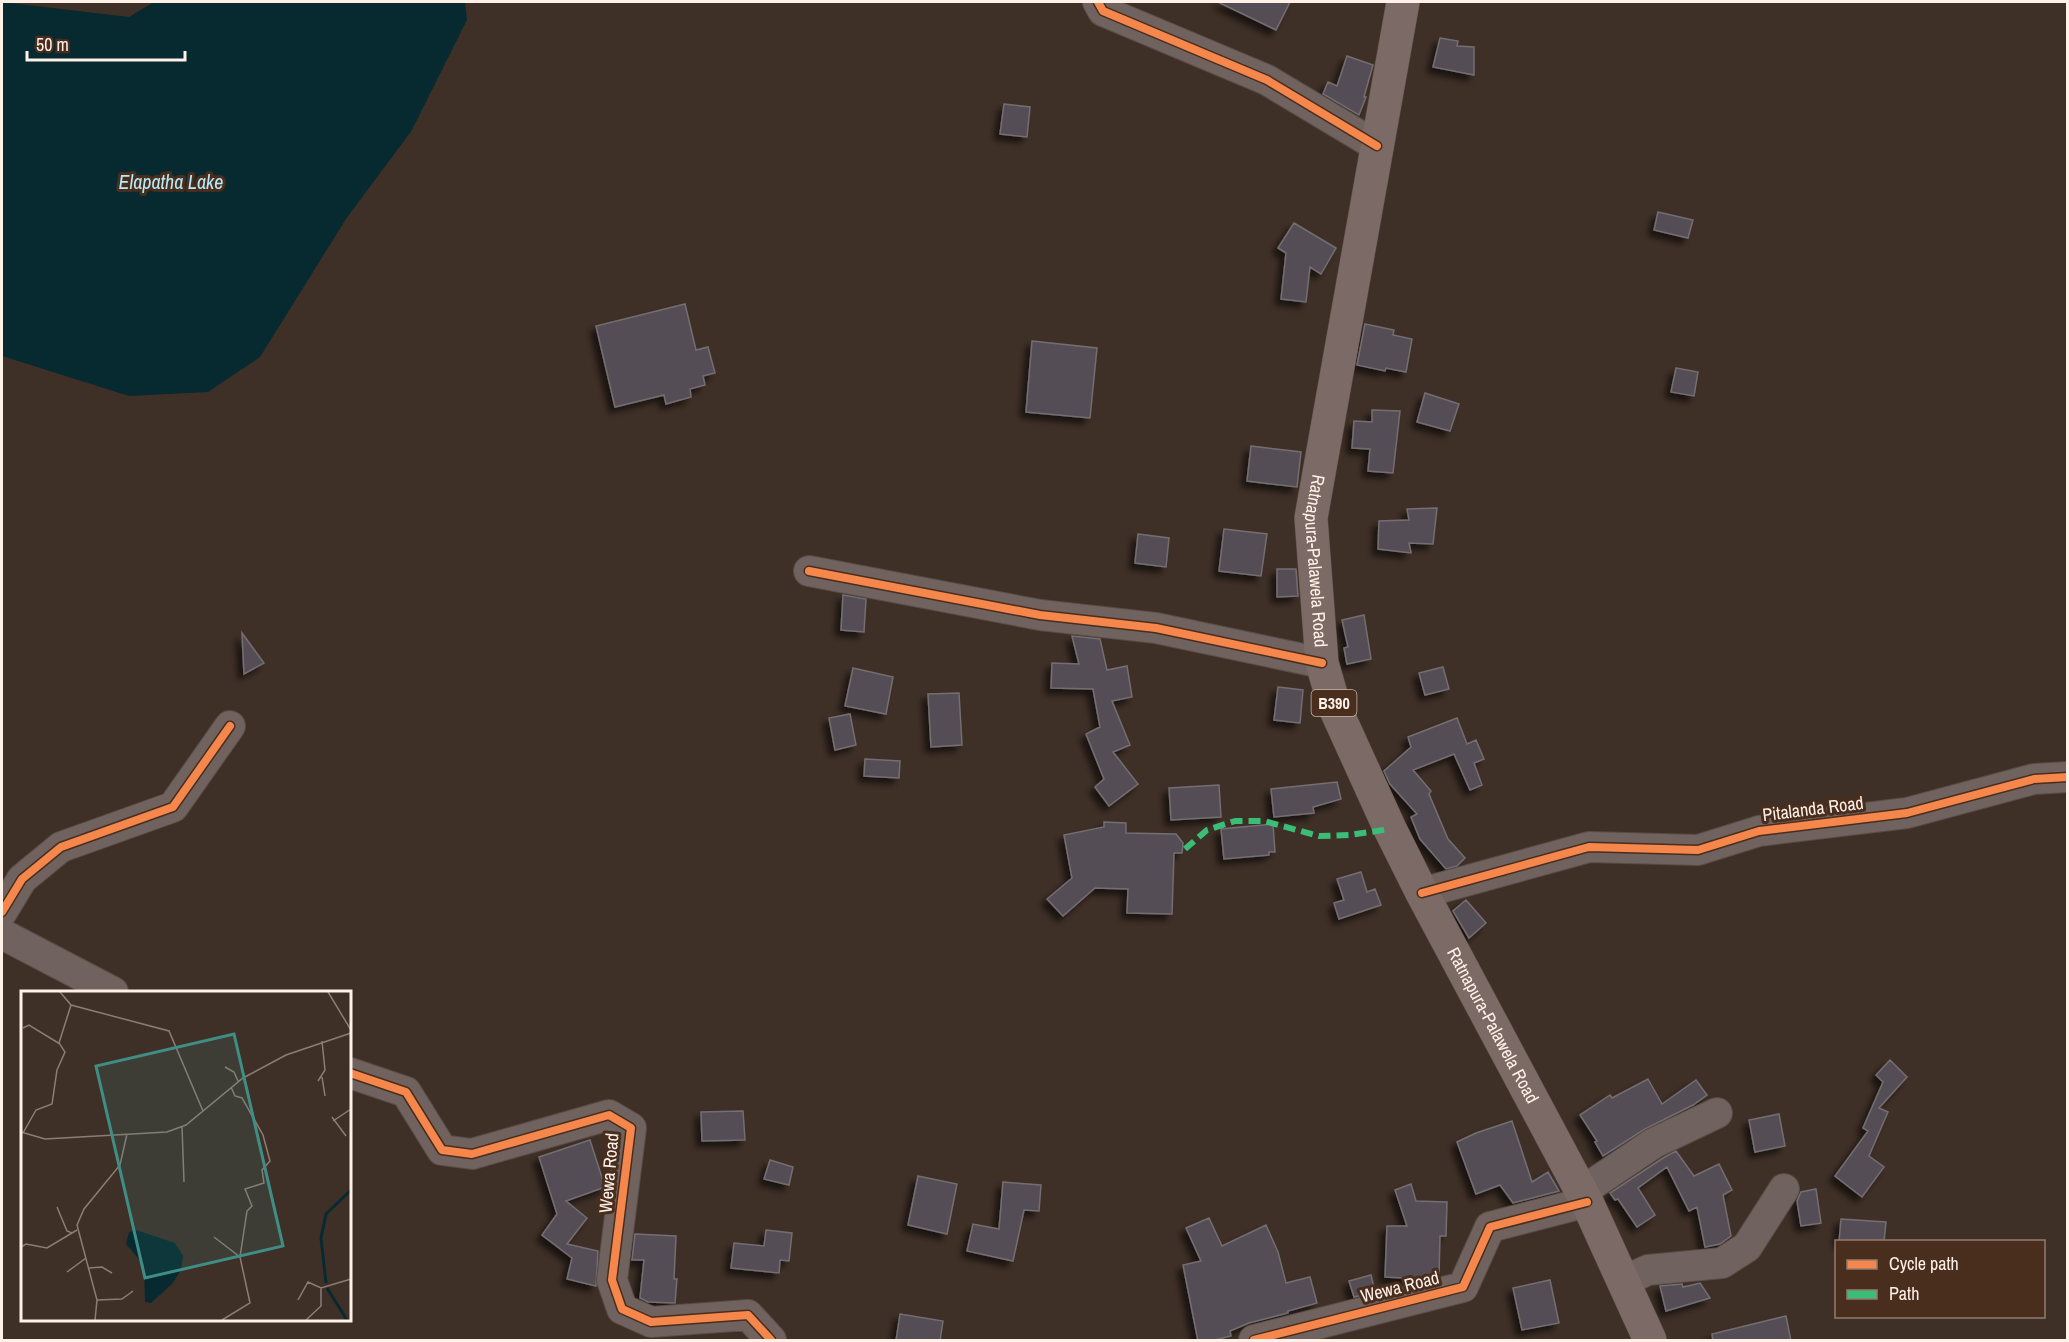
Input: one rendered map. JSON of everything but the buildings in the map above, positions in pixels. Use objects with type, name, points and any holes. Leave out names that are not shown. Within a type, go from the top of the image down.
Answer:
[{"type":"main road","name":"Ratnapura-Palawela Road","points":[[1403,2],[1311,518],[1323,663],[1335,708],[1390,829],[1584,1197],[1650,1341]]},
{"type":"street","points":[[1098,2],[1103,11],[1267,80],[1377,146]]},
{"type":"street","points":[[809,572],[1040,615],[1156,628],[1323,663]]},
{"type":"street","points":[[2,912],[22,879],[62,848],[173,807],[230,726]]},
{"type":"street","name":"Pitalanda Road","points":[[1422,893],[1589,847],[1698,850],[1759,831],[1907,813],[2034,779],[2067,777]]},
{"type":"street","points":[[2,934],[109,991]]},
{"type":"street","name":"Wewa Road","points":[[351,1073],[406,1092],[442,1150],[472,1154],[609,1114],[630,1128],[612,1280],[622,1309],[651,1322],[748,1315],[771,1341]]},
{"type":"street","points":[[1584,1197],[1654,1143],[1717,1113]]},
{"type":"street","points":[[1624,1281],[1648,1270],[1722,1263],[1747,1247],[1784,1189]]},
{"type":"street","name":"Wewa Road","points":[[1254,1341],[1463,1287],[1490,1227],[1584,1197]]},
{"type":"water","name":"Elapatha Lake","points":[[2,2],[129,17],[154,2],[465,2],[467,20],[412,130],[346,219],[260,357],[208,392],[129,396],[2,356]]},
{"type":"marked path","points":[[1185,849],[1207,830],[1235,821],[1264,821],[1319,836],[1350,835],[1390,829]]},
{"type":"cycle path","points":[[1098,2],[1103,11],[1267,80],[1377,146]]},
{"type":"cycle path","points":[[809,571],[1040,615],[1156,628],[1322,663]]},
{"type":"cycle path","points":[[2,912],[22,879],[61,847],[173,807],[230,726]]},
{"type":"cycle path","points":[[1422,893],[1589,847],[1698,850],[1759,831],[1907,813],[2034,779],[2068,777]]},
{"type":"cycle path","points":[[351,1073],[406,1092],[442,1150],[472,1154],[609,1115],[631,1128],[612,1280],[622,1309],[651,1322],[748,1315],[771,1340]]},
{"type":"cycle path","points":[[1254,1340],[1463,1287],[1490,1227],[1587,1202]]}]
